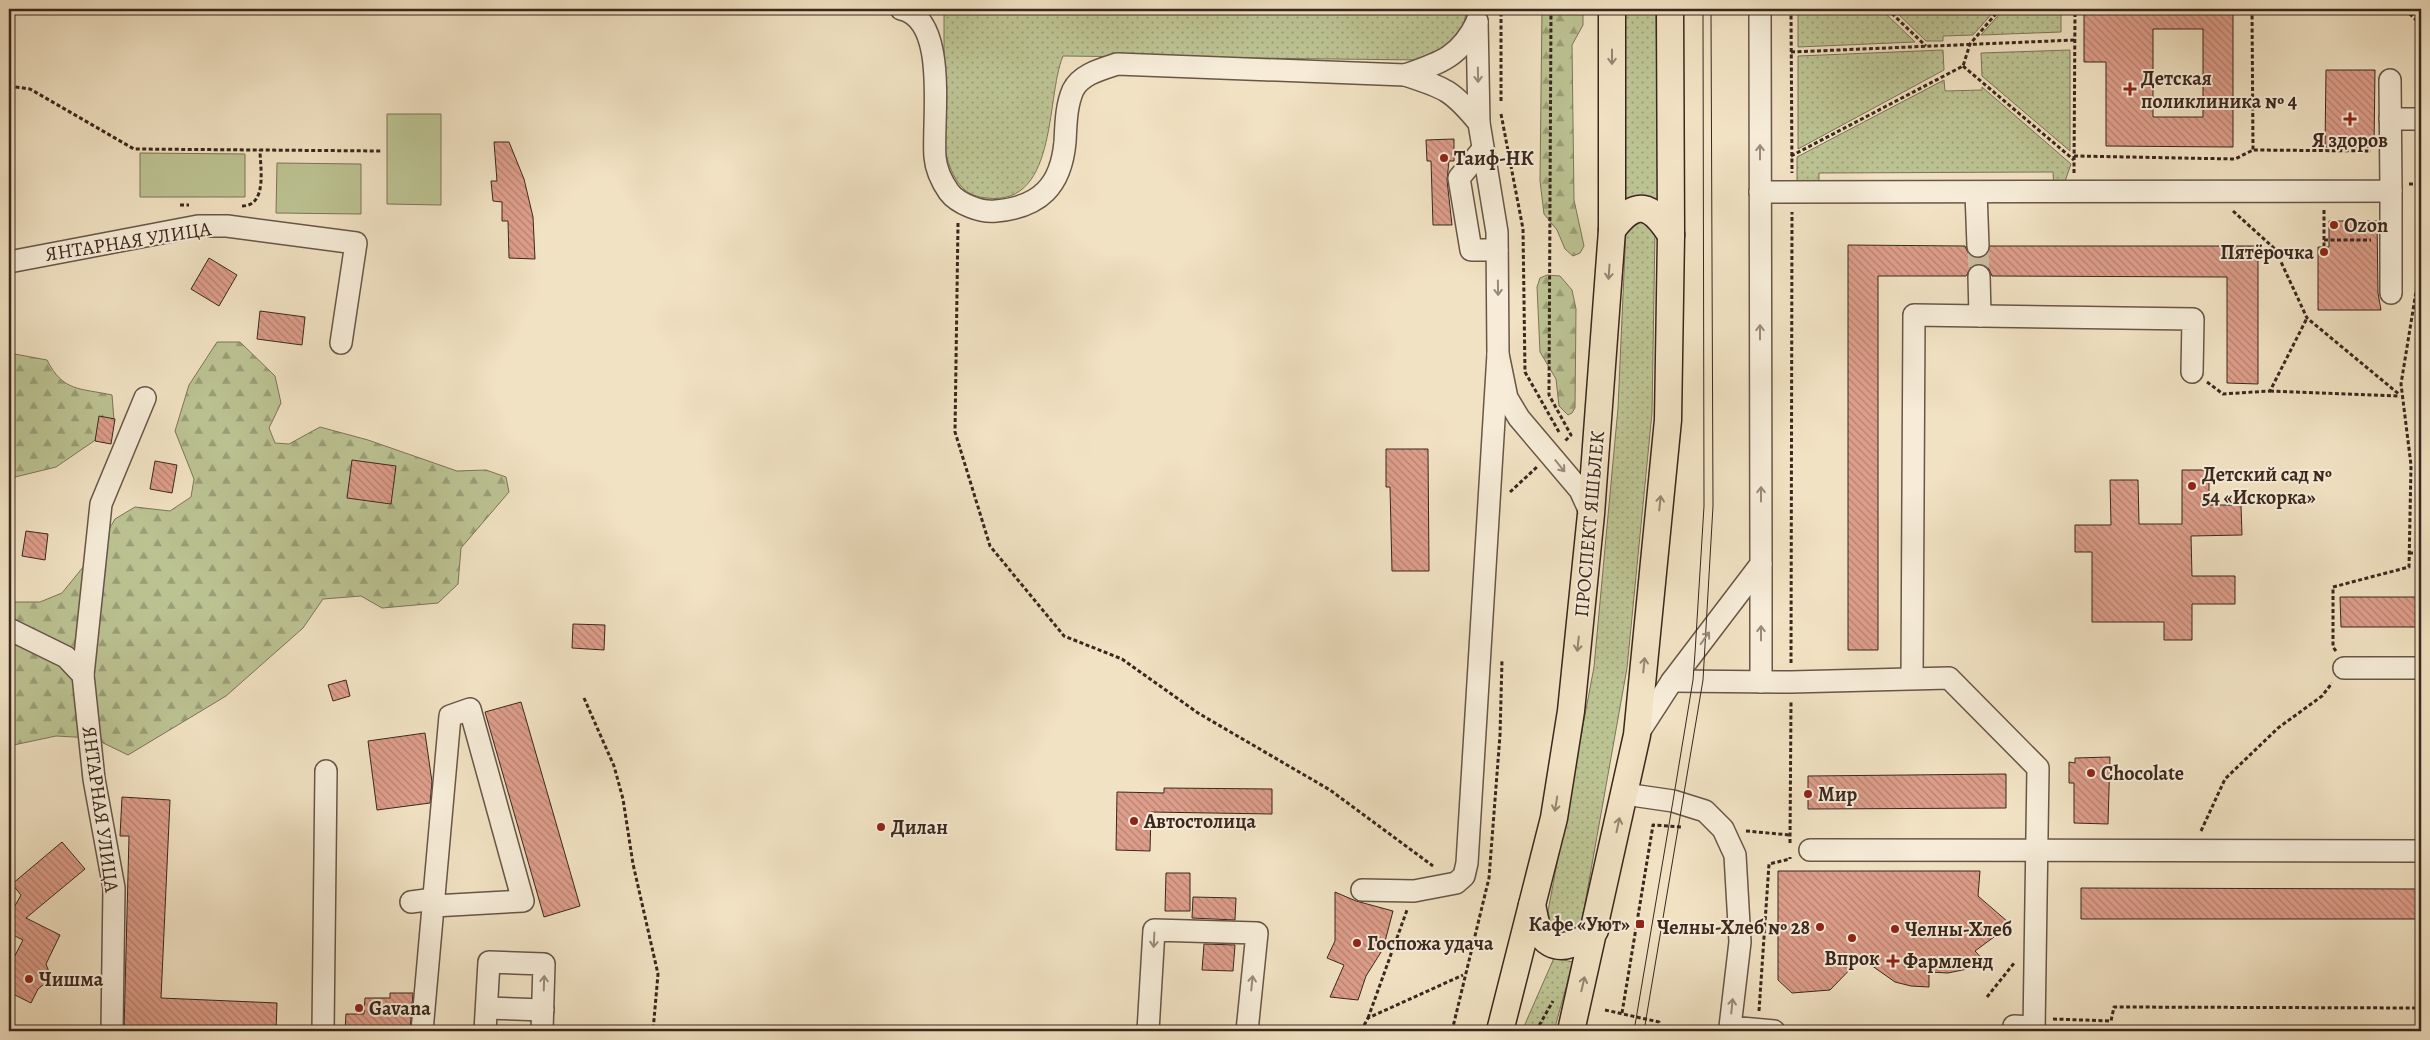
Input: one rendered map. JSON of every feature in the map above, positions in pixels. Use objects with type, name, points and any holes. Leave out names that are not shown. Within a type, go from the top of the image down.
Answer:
[{"type":"main road","name":"ПРОСПЕКТ ЯШЬЛЕК","points":[[1500,1031],[1554,818],[1571,711],[1591,514],[1612,230],[1612,9]]},
{"type":"main road","points":[[1572,1031],[1637,735],[1668,420],[1671,235],[1670,9]]},
{"type":"main road","points":[[1612,230],[1624,214],[1634,209],[1647,209],[1661,219],[1671,235]]},
{"type":"main road","points":[[1532,905],[1539,930],[1546,940],[1560,946],[1570,946],[1582,942],[1595,930]]},
{"type":"street","points":[[901,9],[907,10],[927,29],[934,53],[935,159],[941,178],[950,194],[969,206],[992,212],[1016,210],[1042,196],[1059,174],[1064,144],[1066,113],[1074,88],[1093,71],[1117,64],[1405,75],[1447,90],[1461,102],[1479,123]]},
{"type":"street","points":[[1760,9],[1761,682]]},
{"type":"street","points":[[1405,75],[1445,60],[1458,51],[1470,37],[1477,16]]},
{"type":"street","points":[[1362,890],[1414,890],[1456,883],[1464,876],[1467,863],[1498,354],[1497,232],[1479,123],[1477,16]]},
{"type":"street","points":[[2390,80],[2391,293]]},
{"type":"street","points":[[2390,119],[2421,119]]},
{"type":"street","points":[[1483,149],[1459,178],[1471,250],[1497,250]]},
{"type":"street","points":[[1760,192],[2391,191]]},
{"type":"street","points":[[1976,192],[1978,246]]},
{"type":"street","name":"ЯНТАРНАЯ УЛИЦА","points":[[9,262],[204,226],[227,226],[356,243],[341,343]]},
{"type":"street","points":[[1978,276],[1980,316]]},
{"type":"street","points":[[1912,678],[1914,315],[2193,318],[2192,372]]},
{"type":"street","points":[[1498,354],[1507,398],[1519,418],[1580,490],[1591,514]]},
{"type":"street","name":"ЯНТАРНАЯ УЛИЦА","points":[[112,1031],[114,888],[94,779],[83,675],[101,504],[145,398]]},
{"type":"street","points":[[1493,450],[1500,438],[1510,432],[1520,432],[1536,438]]},
{"type":"street","points":[[1637,735],[1672,681],[1761,564]]},
{"type":"street","points":[[9,629],[66,657],[83,675]]},
{"type":"street","points":[[2344,668],[2421,668]]},
{"type":"street","points":[[1672,681],[1761,682],[1949,678],[2038,768],[2036,936],[2029,1026]]},
{"type":"street","points":[[412,902],[434,903],[523,901],[470,709],[450,716],[434,903],[422,1031]]},
{"type":"street","points":[[323,1031],[326,771]]},
{"type":"street","points":[[1625,794],[1673,801],[1705,811],[1723,829],[1735,855],[1740,942],[1730,1027],[1774,1031]]},
{"type":"street","points":[[1810,850],[2421,851]]},
{"type":"street","points":[[1148,1031],[1154,930],[1257,933],[1247,1031]]},
{"type":"street","points":[[485,1031],[489,962],[544,964],[542,1031]]},
{"type":"street","points":[[487,1008],[543,1010]]},
{"type":"path","points":[[1552,9],[1549,395],[1571,435],[1564,441]]},
{"type":"path","points":[[1791,9],[1792,175]]},
{"type":"path","points":[[1887,9],[1926,46]]},
{"type":"path","points":[[1792,156],[1963,66],[1970,44],[2000,9]]},
{"type":"path","points":[[2074,192],[2075,9]]},
{"type":"path","points":[[2252,9],[2253,150]]},
{"type":"path","points":[[2405,9],[2421,25]]},
{"type":"path","points":[[1791,52],[2075,40]]},
{"type":"path","points":[[1963,66],[2074,158],[2235,159],[2253,150],[2353,149],[2391,151]]},
{"type":"path","points":[[9,86],[30,89],[131,148],[382,151]]},
{"type":"path","points":[[238,206],[250,204],[260,193],[260,150]]},
{"type":"path","points":[[2229,191],[2233,212],[2275,249],[2307,318],[2401,396]]},
{"type":"path","points":[[2324,191],[2324,247]]},
{"type":"path","points":[[959,199],[955,432],[990,546],[1064,636],[1122,659],[1198,713],[1330,790],[1456,883]]},
{"type":"path","points":[[180,205],[190,206]]},
{"type":"path","points":[[1791,664],[1792,209]]},
{"type":"path","points":[[2324,223],[2329,223]]},
{"type":"path","points":[[2324,240],[2377,240]]},
{"type":"path","points":[[2191,851],[2226,779],[2278,728],[2322,696],[2344,668],[2333,647],[2333,586],[2408,568],[2411,465],[2400,384],[2419,289],[2421,261]]},
{"type":"path","points":[[2270,391],[2307,318]]},
{"type":"path","points":[[2192,372],[2223,394],[2270,391],[2401,396]]},
{"type":"path","points":[[2409,553],[2421,554]]},
{"type":"path","points":[[584,698],[614,766],[623,799],[633,864],[658,974],[652,1031]]},
{"type":"path","points":[[1758,1031],[1769,864],[1790,859],[1791,700]]},
{"type":"path","points":[[1622,1013],[1653,825],[1688,827]]},
{"type":"path","points":[[1723,829],[1790,835]]},
{"type":"path","points":[[1361,1031],[1368,1018],[1414,890]]},
{"type":"path","points":[[1987,997],[2036,936]]},
{"type":"path","points":[[1368,1018],[1464,975]]},
{"type":"path","points":[[9,1005],[12,999]]},
{"type":"path","points":[[1536,1031],[1554,1001],[1562,1002]]},
{"type":"path","points":[[2029,1026],[2111,1020],[2114,1007],[2421,1008]]},
{"type":"path","points":[[1605,1010],[1659,1022],[1660,1031]]},
{"type":"path","points":[[1870,1025],[1870,1031]]},
{"type":"green space","points":[[944,9],[1466,9],[1466,11],[1462,31],[1454,43],[1424,60],[1063,56],[1050,124],[1036,171],[1024,188],[1006,197],[980,197],[972,195],[960,185],[952,171],[944,147]]},
{"type":"green space","points":[[1542,9],[1583,9],[1583,25],[1572,45],[1574,200],[1584,246],[1580,253],[1573,256],[1565,249],[1557,230],[1544,214],[1540,181]]},
{"type":"green space","points":[[1624,9],[1656,9],[1658,202],[1644,196],[1624,202]]},
{"type":"green space","points":[[1798,9],[1881,9],[1915,42],[1798,47]]},
{"type":"green space","points":[[1893,9],[1996,9],[1973,35],[1943,36],[1943,41],[1926,41]]},
{"type":"green space","points":[[2004,9],[2061,9],[2061,32],[1981,35]]},
{"type":"green space","points":[[1943,50],[1944,70],[1798,149],[1798,56]]},
{"type":"green space","points":[[2070,50],[2070,151],[1982,76],[1981,53]]},
{"type":"green space","points":[[1944,80],[1945,91],[1982,90],[1982,87],[2071,164],[2063,187],[2054,188],[2053,172],[1819,173],[1819,189],[1797,188],[1797,157]]},
{"type":"green space","points":[[387,114],[441,114],[441,205],[387,204]]},
{"type":"green space","points":[[140,153],[245,154],[245,197],[140,197]]},
{"type":"green space","points":[[277,163],[361,164],[361,214],[276,213]]},
{"type":"green space","points":[[1637,218],[1655,231],[1652,413],[1627,668],[1581,926],[1568,933],[1551,926],[1548,911],[1594,667],[1618,408],[1626,228]]},
{"type":"green space","points":[[1547,275],[1560,276],[1572,290],[1576,309],[1575,408],[1568,415],[1559,406],[1556,379],[1540,352],[1537,287],[1540,278]]},
{"type":"green space","points":[[217,342],[240,342],[275,376],[281,403],[269,428],[275,443],[289,444],[320,427],[368,440],[457,471],[486,470],[506,477],[509,492],[461,548],[458,584],[438,603],[382,608],[361,596],[323,599],[303,628],[226,696],[128,755],[93,738],[56,736],[9,746],[9,602],[40,602],[62,593],[97,550],[115,519],[135,507],[170,511],[191,497],[194,479],[175,431],[189,385]]},
{"type":"green space","points":[[9,353],[47,360],[59,378],[66,383],[74,387],[112,395],[114,420],[94,441],[56,467],[11,478],[9,478]]},
{"type":"green space","points":[[1554,958],[1573,962],[1554,1031],[1522,1031]]},
{"type":"building","name":"Детская поликлиника № 4","points":[[2084,9],[2233,9],[2233,147],[2106,146],[2106,62],[2084,62]],"holes":[[[2153,29],[2203,29],[2203,117],[2153,117]]]},
{"type":"building","name":"Я здоров","points":[[2326,70],[2375,70],[2374,147],[2325,147]]},
{"type":"building","points":[[1454,139],[1454,161],[1449,161],[1447,180],[1452,225],[1433,225],[1431,161],[1427,161],[1426,140]]},
{"type":"building","points":[[494,142],[509,142],[524,179],[533,217],[535,259],[509,258],[508,221],[502,221],[502,202],[493,201],[491,181],[497,181]]},
{"type":"building","points":[[2329,221],[2377,221],[2378,293],[2381,310],[2318,310],[2318,247],[2329,247]]},
{"type":"building","points":[[1848,245],[1965,246],[1968,253],[1978,258],[1985,256],[1990,246],[2258,246],[2258,384],[2227,383],[2227,277],[1992,276],[1989,269],[1979,264],[1972,266],[1966,276],[1878,276],[1878,650],[1848,650]]},
{"type":"building","points":[[209,258],[237,275],[219,306],[191,289]]},
{"type":"building","points":[[260,311],[305,317],[302,345],[257,339]]},
{"type":"building","points":[[99,416],[115,419],[111,444],[95,441]]},
{"type":"building","points":[[1386,449],[1428,449],[1429,571],[1392,571],[1390,487],[1386,487]]},
{"type":"building","points":[[352,460],[396,466],[391,504],[347,498]]},
{"type":"building","points":[[155,461],[177,465],[172,493],[150,489]]},
{"type":"building","points":[[2182,470],[2209,470],[2209,505],[2241,505],[2242,535],[2191,536],[2192,576],[2235,576],[2235,604],[2192,604],[2192,640],[2164,640],[2164,622],[2092,622],[2092,552],[2075,552],[2075,525],[2111,525],[2110,480],[2138,480],[2139,524],[2182,524]]},
{"type":"building","points":[[26,531],[48,534],[45,560],[22,556]]},
{"type":"building","points":[[2340,597],[2421,597],[2421,627],[2341,627]]},
{"type":"building","points":[[573,624],[605,625],[604,650],[572,648]]},
{"type":"building","points":[[346,680],[350,696],[333,701],[328,685]]},
{"type":"building","points":[[521,702],[580,906],[544,917],[485,712]]},
{"type":"building","points":[[425,733],[432,782],[430,803],[377,810],[368,741]]},
{"type":"building","points":[[2110,757],[2108,824],[2074,823],[2074,783],[2069,783],[2069,762],[2075,763],[2075,758]]},
{"type":"building","points":[[2006,774],[2006,808],[1808,809],[1808,776]]},
{"type":"building","points":[[1164,788],[1272,789],[1272,814],[1151,812],[1150,851],[1116,850],[1117,792],[1164,793]]},
{"type":"building","points":[[122,797],[170,800],[161,998],[277,1003],[276,1031],[124,1031],[129,836],[120,836]]},
{"type":"building","points":[[62,842],[85,869],[26,918],[60,935],[46,964],[49,972],[48,981],[38,989],[31,1003],[9,992],[9,967],[23,940],[9,933],[9,909],[12,911],[21,895],[12,884]]},
{"type":"building","name":"Челны-Хлеб","points":[[1778,871],[1980,871],[1978,896],[2008,922],[1998,934],[1975,951],[1985,962],[1967,969],[1948,973],[1929,972],[1929,987],[1911,986],[1895,982],[1861,958],[1830,990],[1792,993],[1778,980]]},
{"type":"building","points":[[1166,873],[1190,873],[1190,911],[1165,911]]},
{"type":"building","points":[[2081,888],[2421,889],[2421,919],[2081,919]]},
{"type":"building","points":[[1335,892],[1356,901],[1393,911],[1383,949],[1366,976],[1358,1000],[1330,997],[1344,965],[1327,958],[1335,941]]},
{"type":"building","points":[[1193,897],[1236,898],[1235,920],[1192,918]]},
{"type":"building","points":[[1204,944],[1235,945],[1233,971],[1202,970]]},
{"type":"building","points":[[390,993],[413,993],[410,1031],[345,1031],[346,1014],[364,1014],[365,998],[390,998]]},
{"type":"tunnel","points":[[1978,246],[1979,276]]},
{"type":"tram line","points":[[1634,1031],[1693,680],[1695,653],[1704,506],[1703,9]]},
{"type":"tram line","points":[[1644,1031],[1703,680],[1713,506],[1711,9]]},
{"type":"place","name":"Детская поликлиника № 4","points":[[2130,89]]},
{"type":"place","name":"Я здоров","points":[[2350,119]]},
{"type":"place","name":"Таиф-НК","points":[[1444,158]]},
{"type":"place","name":"Ozon","points":[[2334,225]]},
{"type":"place","name":"Пятёрочка","points":[[2324,252]]},
{"type":"place","name":"Детский сад № 54 «Искорка»","points":[[2192,486]]},
{"type":"place","name":"Chocolate","points":[[2091,773]]},
{"type":"place","name":"Мир","points":[[1808,794]]},
{"type":"place","name":"Автостолица","points":[[1134,821]]},
{"type":"place","name":"Дилан","points":[[881,827]]},
{"type":"place","name":"Кафе «Уют»","points":[[1640,924]]},
{"type":"place","name":"Челны-Хлеб № 28","points":[[1820,927]]},
{"type":"place","name":"Челны-Хлеб","points":[[1895,929]]},
{"type":"place","name":"Впрок","points":[[1852,938]]},
{"type":"place","name":"Госпожа удача","points":[[1357,943]]},
{"type":"place","name":"Фармленд","points":[[1893,961]]},
{"type":"place","name":"Чишма","points":[[29,979]]},
{"type":"place","name":"Gavana","points":[[359,1008]]}]
